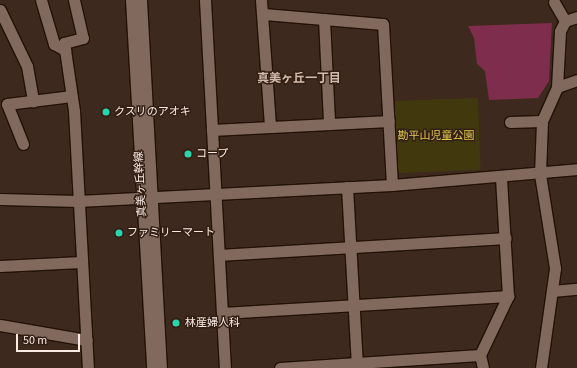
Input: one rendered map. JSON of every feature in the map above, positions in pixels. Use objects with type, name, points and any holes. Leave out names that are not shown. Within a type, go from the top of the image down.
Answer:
[{"type":"street","points":[[41,0],[54,44],[65,50]]},
{"type":"street","points":[[74,0],[83,38],[64,43],[72,96],[88,368]]},
{"type":"street","name":"真美ヶ丘幹線","points":[[131,0],[161,368]]},
{"type":"street","name":"真美ヶ丘幹線","points":[[141,0],[152,368]]},
{"type":"street","points":[[205,0],[225,368]]},
{"type":"street","points":[[261,0],[264,14],[270,127]]},
{"type":"street","points":[[554,2],[565,21]]},
{"type":"street","points":[[0,10],[27,66],[33,101]]},
{"type":"street","points":[[264,14],[384,24],[392,185]]},
{"type":"street","points":[[541,368],[555,268],[540,174],[542,120],[557,86],[560,31],[565,21],[577,17]]},
{"type":"street","points":[[324,19],[329,124]]},
{"type":"street","points":[[557,86],[577,80]]},
{"type":"street","points":[[23,144],[7,104],[72,96]]},
{"type":"street","points":[[510,122],[542,120]]},
{"type":"street","points":[[212,130],[389,121]]},
{"type":"street","points":[[0,199],[78,200],[147,195],[392,185],[540,174],[577,169]]},
{"type":"street","points":[[482,368],[480,355],[508,296],[501,177]]},
{"type":"street","points":[[347,187],[352,246],[357,364]]},
{"type":"street","points":[[219,255],[505,238]]},
{"type":"street","points":[[0,266],[81,262]]},
{"type":"street","points":[[552,291],[577,289]]},
{"type":"street","points":[[222,313],[508,296]]},
{"type":"street","points":[[0,325],[87,340]]},
{"type":"street","points":[[280,368],[480,355]]},
{"type":"green space","name":"勘平山児童公園","points":[[478,98],[481,170],[395,173],[392,101]]},
{"type":"shaded area","points":[[552,23],[549,81],[538,98],[489,100],[485,71],[477,64],[474,38],[468,26]]},
{"type":"place","name":"クスリのアオキ","points":[[106,112]]},
{"type":"place","name":"コープ","points":[[188,154]]},
{"type":"place","name":"ファミリーマート","points":[[119,233]]},
{"type":"place","name":"林産婦人科","points":[[176,323]]},
{"type":"district","name":"真美ヶ丘一丁目","points":[[299,79]]}]
